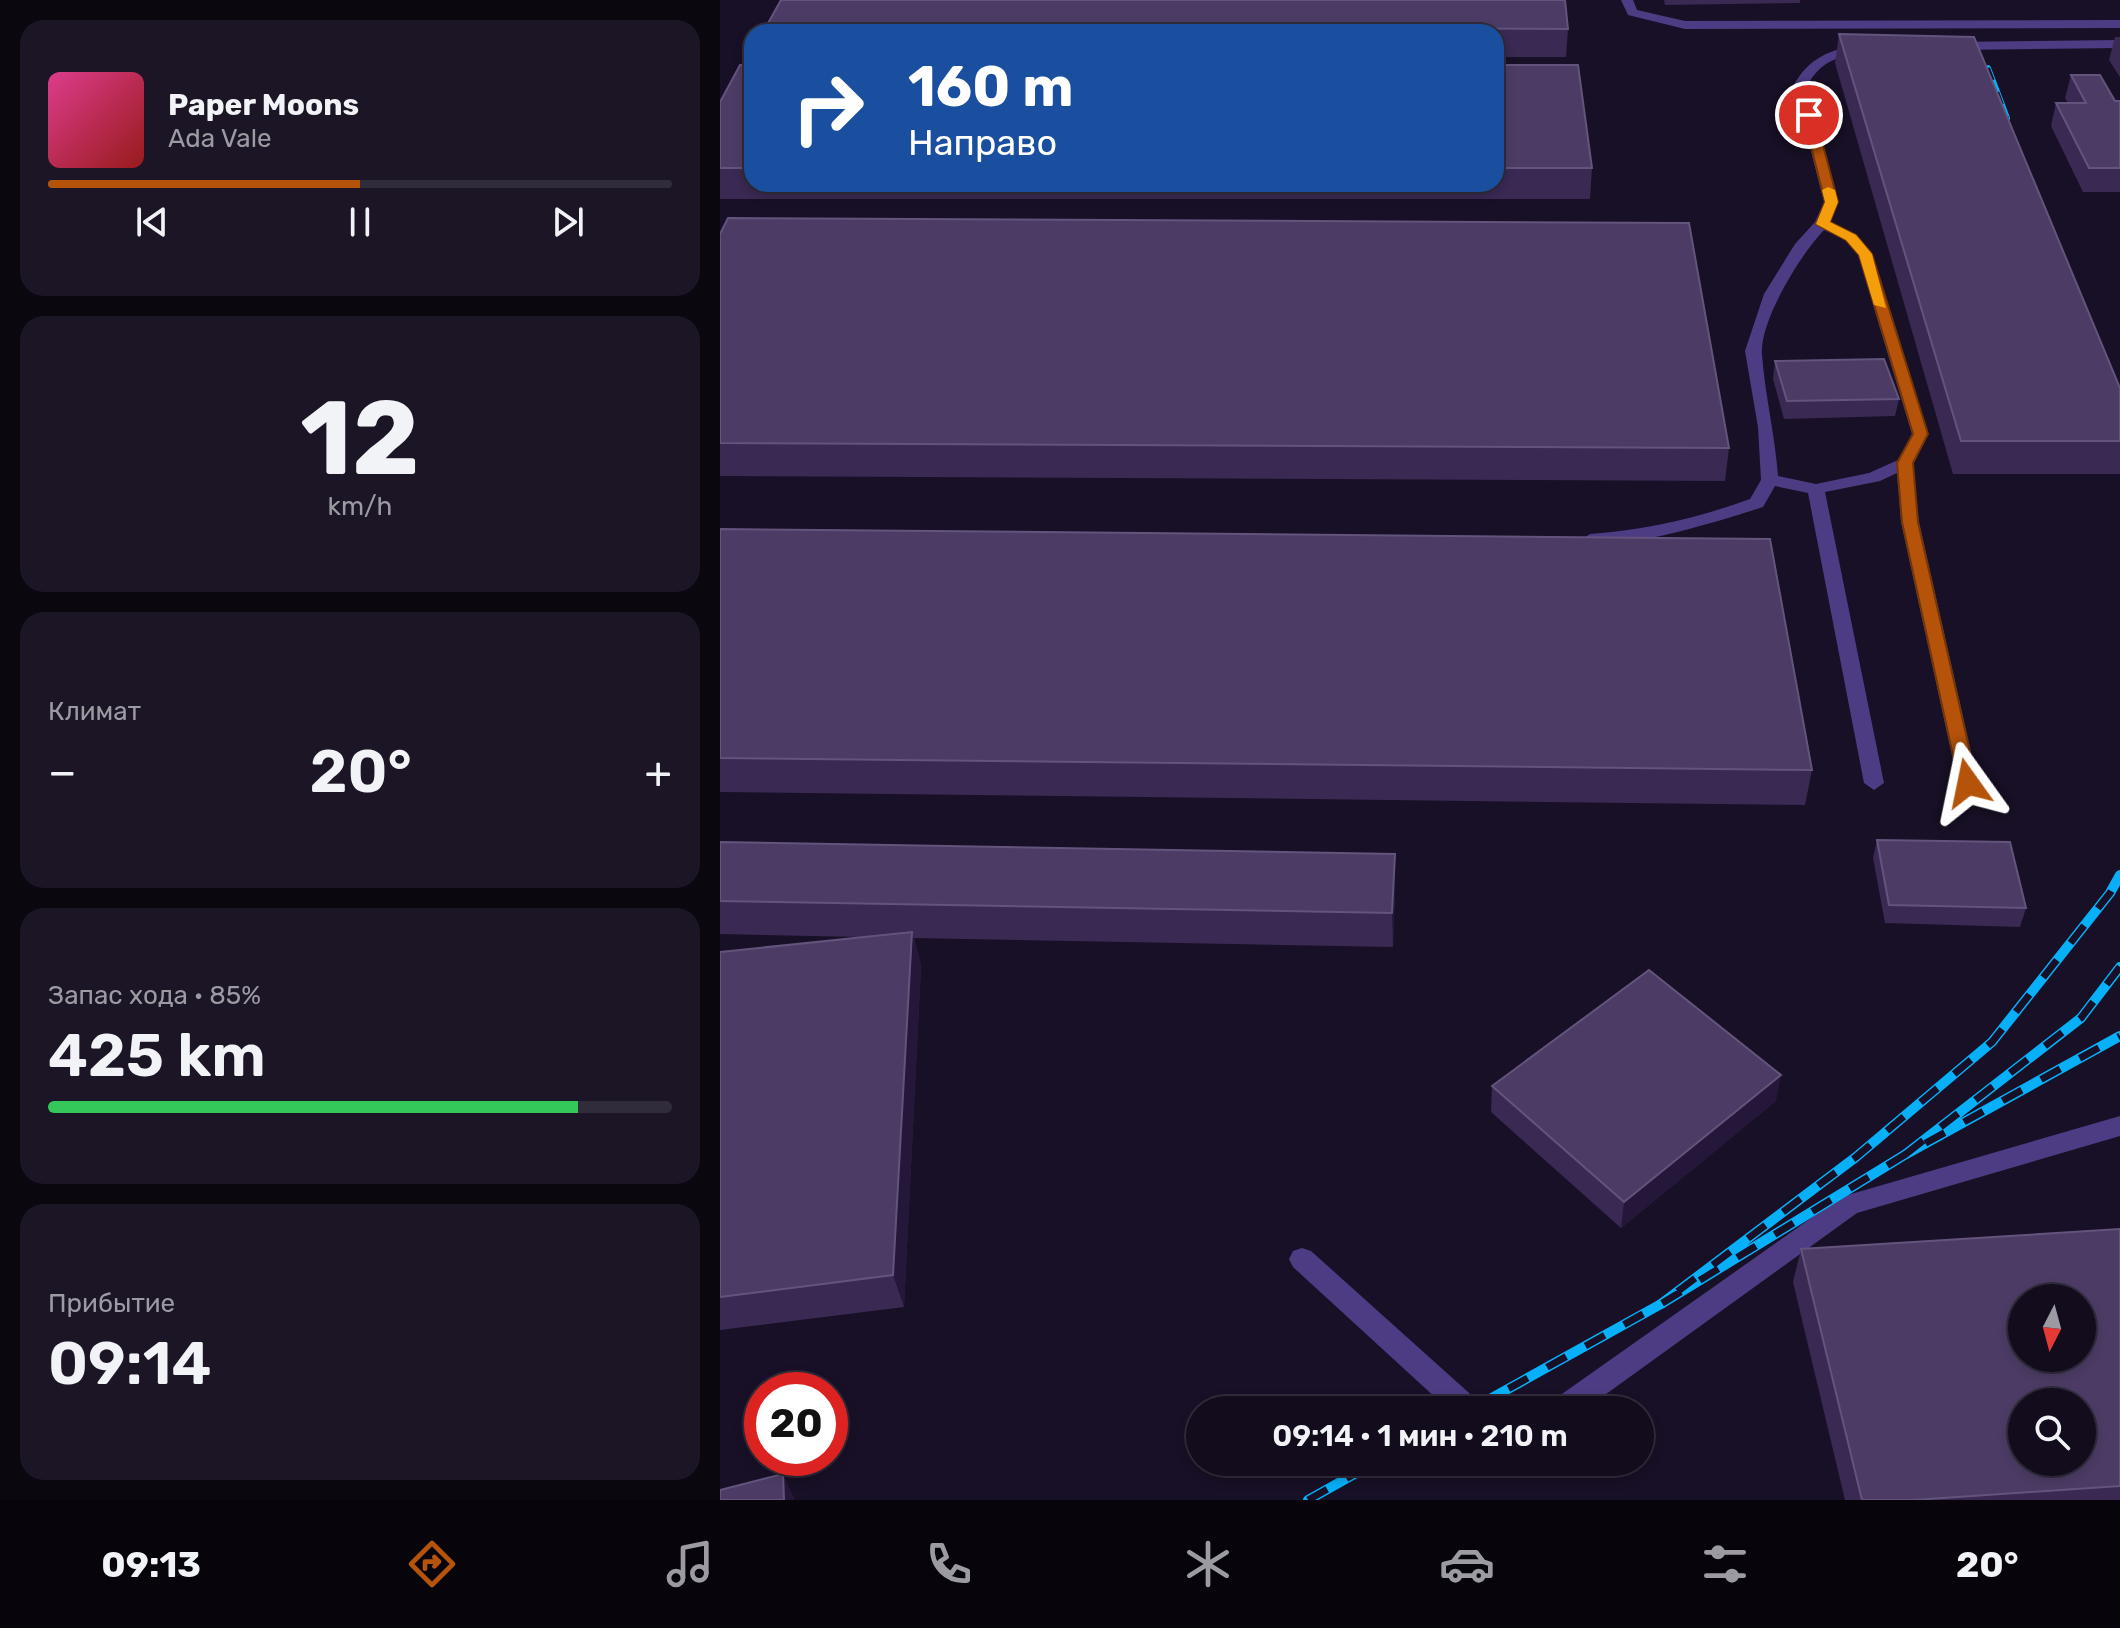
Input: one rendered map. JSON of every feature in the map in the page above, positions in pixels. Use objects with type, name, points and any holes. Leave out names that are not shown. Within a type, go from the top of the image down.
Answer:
[{"type":"lane","points":[[1627,0],[1632,12],[1685,25],[2120,24]]},
{"type":"lane","points":[[1933,46],[2120,44]]},
{"type":"lane","points":[[1578,540],[1641,536],[1722,516],[1757,503],[1770,480],[1766,427],[1753,351],[1772,294],[1800,247],[1822,224],[1831,202],[1801,85],[1809,68],[1835,52],[1871,47]]},
{"type":"lane","points":[[1822,224],[1851,237],[1865,254],[1920,434],[1905,463],[1910,522],[1968,783]]},
{"type":"lane","points":[[1770,480],[1816,489],[1874,477],[1905,463]]},
{"type":"lane","points":[[1816,489],[1874,783]]},
{"type":"lane","points":[[1582,1396],[1850,1205],[2120,1126]]},
{"type":"lane","points":[[1302,1259],[1453,1396]]},
{"type":"building","points":[[781,0],[1565,0],[1568,29],[1504,29],[1504,24],[768,24]]},
{"type":"building","points":[[1839,34],[1974,37],[2120,388],[2120,441],[1961,441]]},
{"type":"building","points":[[740,65],[744,65],[744,168],[720,168],[720,102]]},
{"type":"building","points":[[1504,65],[1578,65],[1592,168],[1504,168]]},
{"type":"building","points":[[2071,75],[2100,75],[2115,101],[2120,101],[2120,168],[2089,168],[2056,103],[2086,103]]},
{"type":"building","points":[[728,218],[1689,223],[1729,448],[720,443],[720,234]]},
{"type":"building","points":[[1884,359],[1899,399],[1787,401],[1775,361]]},
{"type":"building","points":[[720,529],[1770,539],[1812,770],[720,758]]},
{"type":"building","points":[[1877,840],[2010,842],[2026,908],[1889,905]]},
{"type":"building","points":[[720,842],[1395,854],[1392,913],[720,901]]},
{"type":"building","points":[[912,932],[893,1275],[720,1297],[720,952]]},
{"type":"building","points":[[1649,970],[1781,1075],[1624,1202],[1492,1086]]},
{"type":"building","points":[[2120,1229],[2120,1486],[1914,1500],[1862,1500],[1801,1249]]},
{"type":"building","points":[[783,1476],[784,1500],[720,1500],[720,1490]]},
{"type":"railway","points":[[1988,68],[2007,118]]},
{"type":"railway","points":[[1661,1304],[1856,1157],[1992,1042],[2110,893],[2120,875]]},
{"type":"railway","points":[[1906,1154],[2081,1018],[2120,967]]},
{"type":"railway","points":[[1906,1154],[2120,1036]]},
{"type":"railway","points":[[1661,1304],[1906,1154]]},
{"type":"railway","points":[[1495,1396],[1661,1304]]},
{"type":"railway","points":[[1308,1500],[1351,1476]]},
{"type":"slow traffic","points":[[1828,190],[1831,202],[1822,224],[1851,237],[1865,254],[1881,305]]},
{"type":"route","points":[[1809,115],[1831,202],[1822,224],[1851,237],[1865,254],[1920,434],[1905,463],[1910,522],[1968,783]]}]
